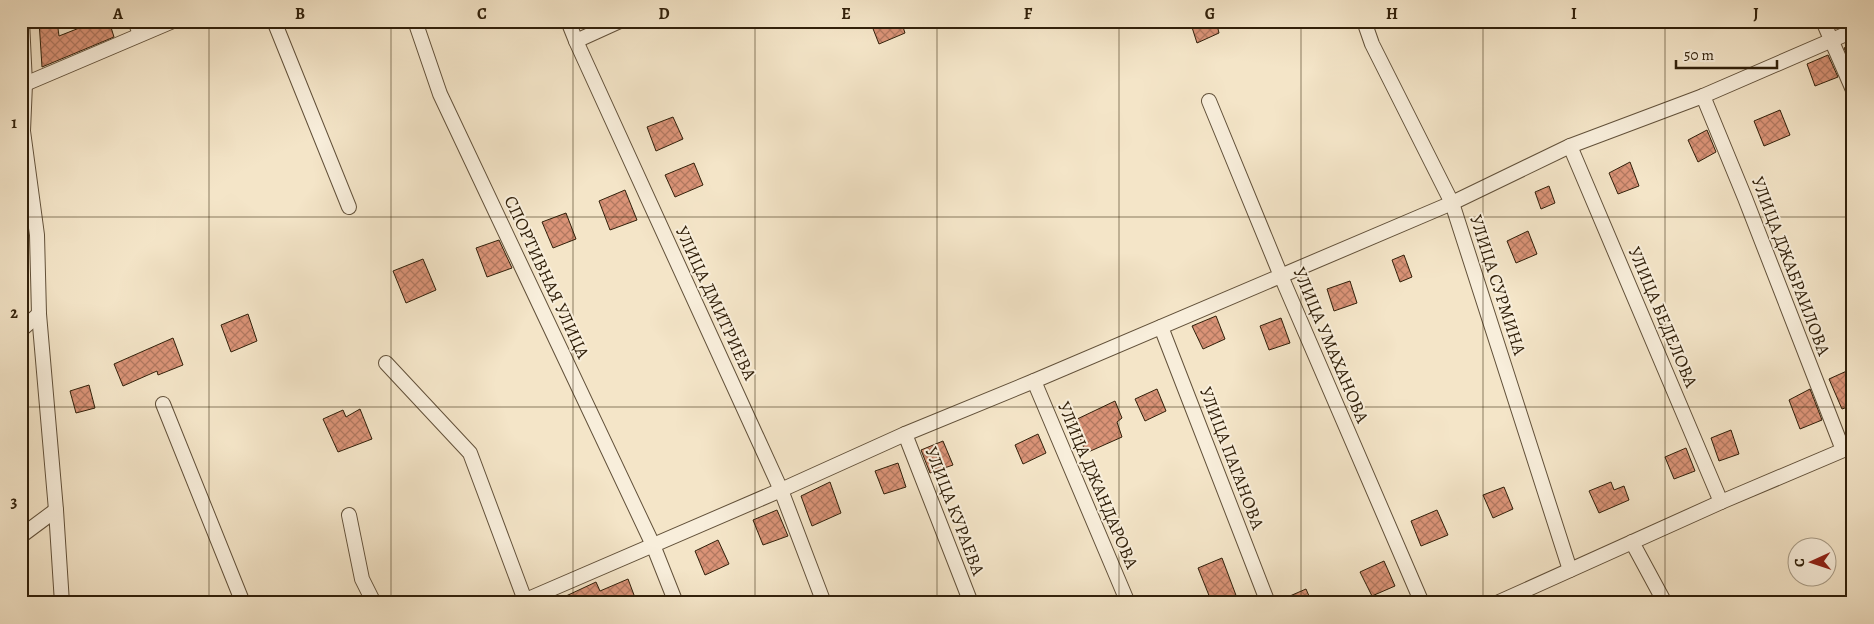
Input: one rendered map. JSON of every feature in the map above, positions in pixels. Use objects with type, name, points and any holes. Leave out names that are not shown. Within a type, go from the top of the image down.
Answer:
[{"type":"street","points":[[22,21],[25,84],[22,132],[37,235],[38,314],[56,510],[62,603]]},
{"type":"street","points":[[25,84],[138,28],[173,21]]},
{"type":"street","points":[[274,21],[349,207]]},
{"type":"street","name":"СПОРТИВНАЯ УЛИЦА","points":[[415,21],[440,94],[653,545],[676,603]]},
{"type":"street","name":"УЛИЦА ДМИТРИЕВА","points":[[568,21],[781,490],[824,603]]},
{"type":"street","points":[[576,41],[620,21]]},
{"type":"street","name":"УЛИЦА СУРМИНА","points":[[1364,21],[1372,44],[1452,203],[1570,570]]},
{"type":"street","points":[[1823,21],[1853,90]]},
{"type":"street","points":[[386,363],[470,453],[523,602],[905,434],[1452,203],[1570,146],[1703,96],[1853,32]]},
{"type":"street","name":"УЛИЦА ДЖАБРАИЛОВА","points":[[1703,96],[1848,448]]},
{"type":"street","name":"УЛИЦА УМАХАНОВА","points":[[1209,101],[1281,276],[1422,603]]},
{"type":"street","name":"УЛИЦА БЕДЕЛОВА","points":[[1570,146],[1721,502]]},
{"type":"street","points":[[21,330],[38,314]]},
{"type":"street","name":"УЛИЦА ПАГАНОВА","points":[[1161,327],[1268,603]]},
{"type":"street","name":"УЛИЦА ДЖАНДАРОВА","points":[[1034,381],[1128,603]]},
{"type":"street","points":[[163,404],[243,603]]},
{"type":"street","name":"УЛИЦА КУРАЕВА","points":[[905,434],[971,603]]},
{"type":"street","points":[[1497,603],[1520,598],[1570,570],[1721,502],[1848,448]]},
{"type":"street","points":[[21,536],[56,510]]},
{"type":"street","points":[[349,515],[362,579],[374,603]]},
{"type":"street","points":[[1632,542],[1665,603]]},
{"type":"building","points":[[39,21],[57,21],[59,36],[97,21],[109,21],[114,37],[42,67]]},
{"type":"building","points":[[870,21],[901,21],[905,33],[879,44]]},
{"type":"building","points":[[1190,21],[1216,21],[1219,33],[1197,43]]},
{"type":"building","points":[[1853,44],[1853,67],[1844,48]]},
{"type":"building","points":[[1828,55],[1838,77],[1815,86],[1807,64]]},
{"type":"building","points":[[1780,110],[1790,135],[1764,146],[1754,121]]},
{"type":"building","points":[[673,117],[683,139],[656,151],[647,127]]},
{"type":"building","points":[[1707,130],[1716,152],[1698,162],[1688,140]]},
{"type":"building","points":[[1630,162],[1639,186],[1618,194],[1609,173]]},
{"type":"building","points":[[694,163],[703,185],[675,197],[665,175]]},
{"type":"building","points":[[1549,186],[1555,203],[1541,209],[1535,192]]},
{"type":"building","points":[[625,190],[637,220],[610,230],[599,201]]},
{"type":"building","points":[[566,213],[576,239],[553,248],[542,222]]},
{"type":"building","points":[[1528,231],[1537,254],[1516,263],[1507,241]]},
{"type":"building","points":[[499,240],[512,268],[487,277],[476,248]]},
{"type":"building","points":[[1404,255],[1412,277],[1400,282],[1392,260]]},
{"type":"building","points":[[423,259],[436,290],[406,303],[393,271]]},
{"type":"building","points":[[1350,281],[1357,303],[1334,311],[1327,289]]},
{"type":"building","points":[[248,314],[257,341],[231,352],[221,325]]},
{"type":"building","points":[[1216,316],[1225,339],[1203,349],[1192,326]]},
{"type":"building","points":[[1281,318],[1290,343],[1269,350],[1260,326]]},
{"type":"building","points":[[173,338],[183,365],[158,375],[157,371],[123,386],[114,364]]},
{"type":"building","points":[[1849,370],[1853,379],[1853,405],[1842,409],[1829,379]]},
{"type":"building","points":[[89,385],[95,408],[76,413],[70,391]]},
{"type":"building","points":[[1157,389],[1166,411],[1145,421],[1135,399]]},
{"type":"building","points":[[1810,389],[1822,420],[1800,429],[1789,400]]},
{"type":"building","points":[[1115,401],[1122,418],[1117,422],[1122,437],[1086,453],[1073,421]]},
{"type":"building","points":[[360,409],[372,439],[338,452],[323,419],[343,410],[346,417]]},
{"type":"building","points":[[1731,430],[1739,454],[1719,461],[1711,438]]},
{"type":"building","points":[[1038,434],[1046,453],[1023,464],[1015,445]]},
{"type":"building","points":[[943,441],[953,465],[930,473],[921,450]]},
{"type":"building","points":[[1686,448],[1695,471],[1674,479],[1665,457]]},
{"type":"building","points":[[898,463],[906,487],[884,494],[875,471]]},
{"type":"building","points":[[830,482],[841,513],[812,526],[801,496]]},
{"type":"building","points":[[1611,482],[1614,490],[1624,486],[1629,500],[1599,513],[1589,491]]},
{"type":"building","points":[[1504,487],[1513,509],[1493,518],[1483,495]]},
{"type":"building","points":[[777,510],[788,536],[763,545],[753,520]]},
{"type":"building","points":[[1437,510],[1448,535],[1421,546],[1411,521]]},
{"type":"building","points":[[718,540],[729,564],[705,575],[695,551]]},
{"type":"building","points":[[1222,558],[1237,598],[1224,603],[1212,603],[1198,568]]},
{"type":"building","points":[[1384,561],[1395,586],[1372,596],[1360,572]]},
{"type":"building","points":[[628,579],[637,603],[551,603],[596,582],[600,591]]},
{"type":"building","points":[[1306,589],[1312,603],[1276,602]]}]
